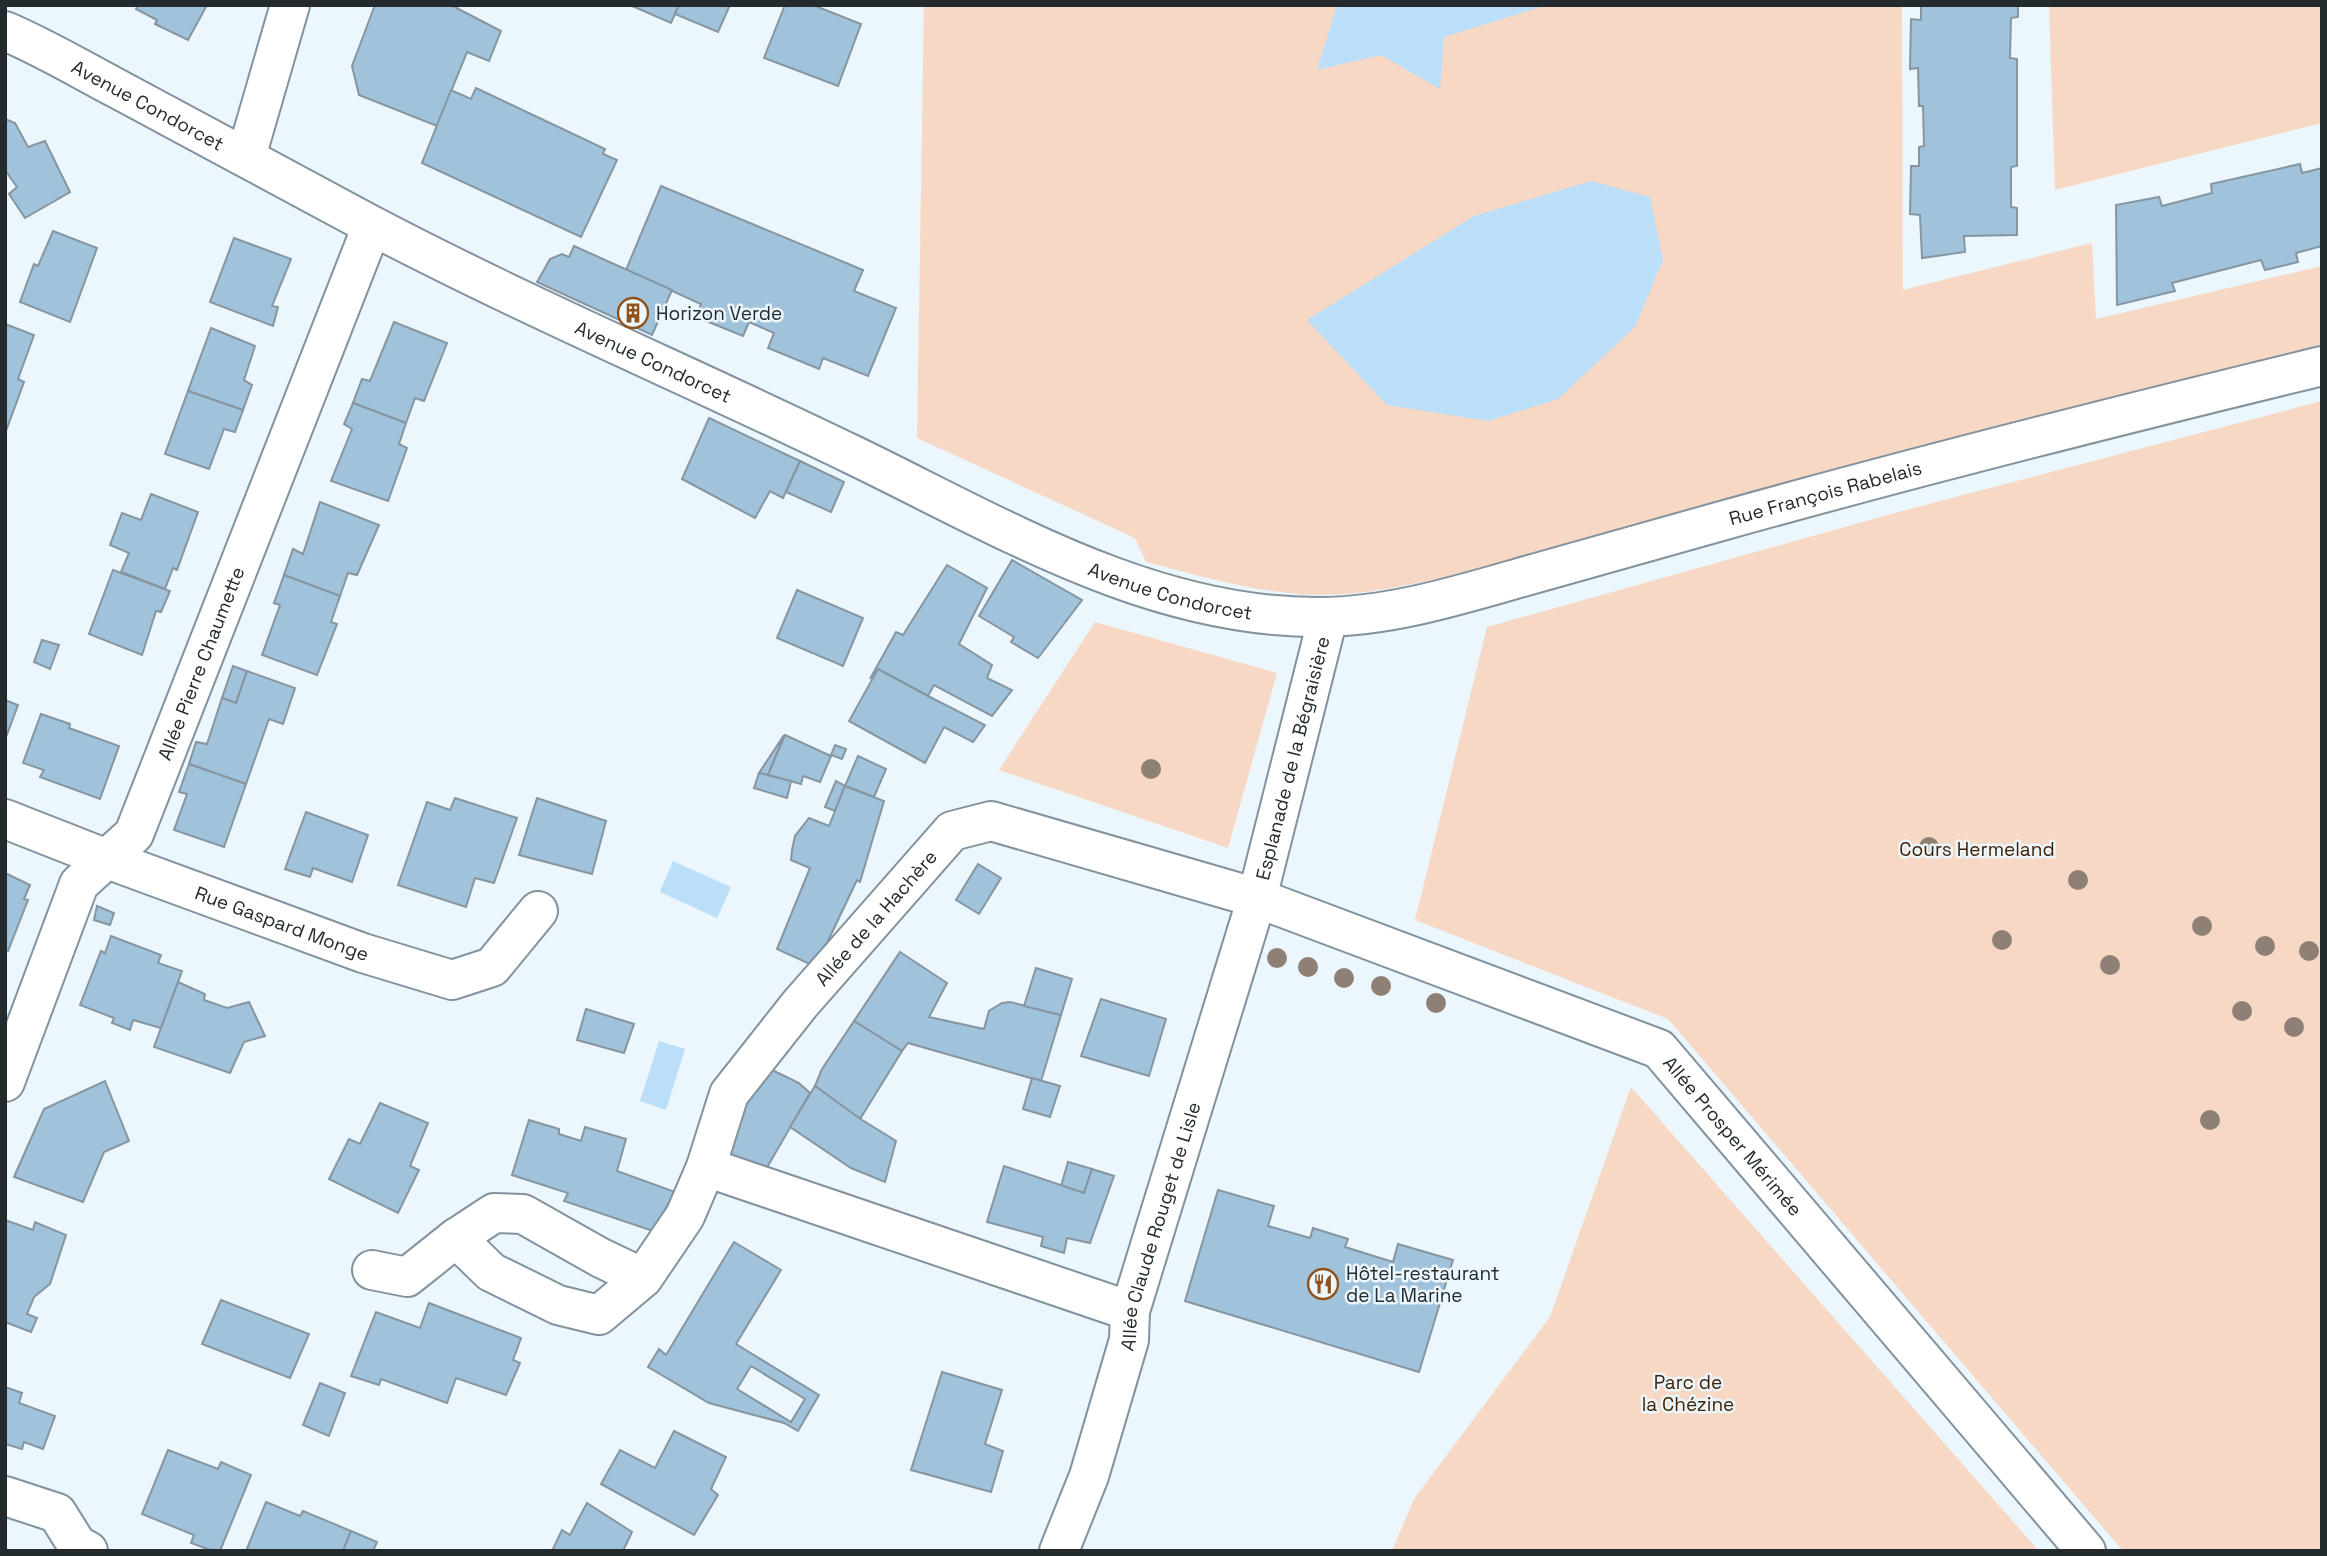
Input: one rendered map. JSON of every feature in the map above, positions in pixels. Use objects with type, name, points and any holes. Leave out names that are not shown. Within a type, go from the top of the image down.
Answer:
[{"type":"street","points":[[246,157],[290,5]]},
{"type":"street","name":"Avenue Condorcet","points":[[5,31],[372,226],[1086,568],[1143,589],[1243,612],[1287,617],[1328,617]]},
{"type":"street","name":"Allée Pierre Chaumette","points":[[5,1082],[79,884],[134,834],[372,226]]},
{"type":"street","name":"Rue François Rabelais","points":[[1328,617],[1379,612],[1483,589],[1788,503],[2322,366]]},
{"type":"street","name":"Esplanade de la Bégraisière","points":[[1257,898],[1328,617]]},
{"type":"street","name":"Rue Gaspard Monge","points":[[5,819],[363,953],[452,980],[492,967],[538,911]]},
{"type":"street","name":"Allée de la Hachère","points":[[456,1238],[491,1272],[558,1305],[599,1315],[643,1278],[685,1216],[706,1167],[729,1094],[800,1004],[951,831],[991,821],[1257,898]]},
{"type":"street","name":"Allée Claude Rouget de Lisle","points":[[1059,1551],[1089,1476],[1129,1340],[1130,1311],[1257,898]]},
{"type":"street","name":"Allée Prosper Mérimée","points":[[1257,898],[1660,1049],[2086,1551]]},
{"type":"street","points":[[706,1167],[1130,1311]]},
{"type":"street","points":[[372,1270],[407,1277],[456,1238],[494,1213],[523,1214],[601,1258],[643,1278]]},
{"type":"street","points":[[5,1496],[57,1513],[77,1545],[89,1551]]},
{"type":"green space","points":[[924,5],[1902,5],[1903,290],[2092,243],[2096,319],[2322,266],[2322,351],[1462,574],[1381,590],[1319,595],[1259,589],[1202,577],[1146,562],[1135,538],[917,438]]},
{"type":"green space","points":[[2049,5],[2322,5],[2322,123],[2055,190]]},
{"type":"green space","name":"Cours Hermeland","points":[[2322,401],[2322,1551],[2123,1551],[1668,1019],[1415,920],[1487,627],[1902,511]]},
{"type":"green space","points":[[1095,622],[1277,673],[1228,848],[999,770]]},
{"type":"green space","name":"Parc de la Chézine","points":[[1631,1087],[2039,1551],[1392,1551],[1414,1499],[1550,1317]]},
{"type":"water","points":[[1337,5],[1547,5],[1444,37],[1440,89],[1381,55],[1317,70]]},
{"type":"water","points":[[1591,181],[1650,197],[1663,260],[1635,327],[1558,399],[1488,421],[1387,405],[1307,320],[1474,216]]},
{"type":"water","points":[[673,861],[731,887],[717,918],[660,892]]},
{"type":"water","points":[[659,1041],[685,1049],[666,1110],[640,1101]]},
{"type":"building","points":[[138,5],[207,5],[188,40],[155,24],[157,20],[136,9]]},
{"type":"building","points":[[375,5],[451,5],[501,31],[489,61],[467,52],[437,126],[359,95],[352,66]]},
{"type":"building","points":[[630,5],[679,5],[671,23]]},
{"type":"building","points":[[679,5],[730,5],[718,32],[675,14]]},
{"type":"building","points":[[785,5],[813,5],[861,24],[838,86],[764,58]]},
{"type":"building","points":[[1921,5],[2018,5],[2018,17],[2011,18],[2010,58],[2017,59],[2017,166],[2011,167],[2011,207],[2017,208],[2017,235],[1964,236],[1965,252],[1922,258],[1920,215],[1910,214],[1911,166],[1919,166],[1919,147],[1924,146],[1918,68],[1910,69],[1911,19],[1921,20]]},
{"type":"building","points":[[476,88],[605,149],[603,154],[617,160],[581,237],[422,163],[451,90],[471,99]]},
{"type":"building","points":[[5,119],[15,123],[28,147],[45,141],[70,192],[25,218],[9,194],[17,187],[5,170]]},
{"type":"building","points":[[2300,164],[2302,173],[2322,168],[2322,246],[2296,253],[2298,262],[2265,270],[2261,260],[2172,283],[2175,291],[2117,305],[2116,205],[2159,197],[2162,206],[2212,193],[2211,184]]},
{"type":"building","points":[[661,186],[863,270],[854,291],[896,308],[868,376],[823,358],[819,369],[768,348],[774,333],[749,322],[743,336],[696,317],[701,304],[626,270]]},
{"type":"building","points":[[53,231],[97,248],[70,322],[20,302],[34,264],[38,266]]},
{"type":"building","points":[[234,238],[291,259],[272,306],[278,307],[273,326],[210,302]]},
{"type":"building","name":"Horizon Verde","points":[[574,246],[672,290],[652,335],[537,282],[550,259],[562,254],[569,257]]},
{"type":"building","points":[[394,322],[447,343],[424,401],[415,398],[406,423],[353,403],[362,379],[370,381]]},
{"type":"building","points":[[5,324],[34,335],[18,379],[24,382],[6,431]]},
{"type":"building","points":[[211,328],[255,346],[244,380],[252,385],[243,410],[188,391]]},
{"type":"building","points":[[188,391],[243,410],[235,432],[224,429],[209,469],[165,454]]},
{"type":"building","points":[[353,403],[406,423],[399,444],[407,448],[388,501],[331,481],[352,429],[344,424]]},
{"type":"building","points":[[709,418],[800,461],[783,498],[770,491],[755,518],[682,479]]},
{"type":"building","points":[[800,461],[844,482],[831,512],[786,492]]},
{"type":"building","points":[[151,494],[198,512],[177,570],[173,568],[165,589],[121,572],[129,553],[110,545],[122,513],[141,520]]},
{"type":"building","points":[[320,502],[379,525],[357,575],[348,573],[340,596],[284,575],[293,549],[303,554]]},
{"type":"building","points":[[1012,560],[1082,600],[1038,658],[1011,642],[1014,637],[979,616]]},
{"type":"building","points":[[947,565],[987,588],[959,644],[992,665],[987,678],[1012,690],[992,716],[934,685],[928,696],[878,669],[870,679],[896,632],[903,635]]},
{"type":"building","points":[[113,570],[170,591],[161,612],[156,611],[142,655],[89,634]]},
{"type":"building","points":[[284,575],[340,596],[331,622],[337,624],[317,675],[262,655],[280,605],[274,603]]},
{"type":"building","points":[[797,590],[863,618],[843,666],[777,638]]},
{"type":"building","points":[[42,640],[59,645],[50,669],[34,662]]},
{"type":"building","points":[[233,666],[247,671],[236,703],[222,698]]},
{"type":"building","points":[[878,669],[985,725],[973,742],[944,727],[925,763],[849,721]]},
{"type":"building","points":[[247,671],[295,688],[283,724],[269,719],[246,784],[189,764],[196,742],[207,744],[222,698],[236,703]]},
{"type":"building","points":[[5,700],[18,705],[5,740]]},
{"type":"building","points":[[41,714],[70,724],[69,728],[119,746],[100,799],[40,777],[44,770],[23,763]]},
{"type":"building","points":[[784,735],[768,775],[759,773]]},
{"type":"building","points":[[785,735],[831,756],[820,782],[803,776],[801,784],[768,775]]},
{"type":"building","points":[[835,745],[846,749],[842,759],[831,755]]},
{"type":"building","points":[[858,756],[886,769],[874,797],[845,786]]},
{"type":"building","points":[[189,764],[246,784],[224,847],[174,830],[187,794],[179,792]]},
{"type":"building","points":[[759,773],[791,781],[787,798],[754,788]]},
{"type":"building","points":[[836,781],[845,786],[835,811],[825,807]]},
{"type":"building","points":[[845,786],[884,801],[860,882],[857,880],[814,966],[777,949],[810,868],[791,860],[792,850],[795,836],[809,818],[829,826]]},
{"type":"building","points":[[455,798],[517,818],[494,883],[475,878],[466,907],[398,885],[427,802],[450,810]]},
{"type":"building","points":[[537,798],[606,821],[592,874],[519,855]]},
{"type":"building","points":[[306,812],[368,835],[352,882],[313,868],[310,877],[285,869]]},
{"type":"building","points":[[978,864],[1001,878],[979,914],[956,900]]},
{"type":"building","points":[[5,873],[30,885],[24,899],[28,900],[8,951],[5,950]]},
{"type":"building","points":[[97,906],[114,913],[110,925],[94,920]]},
{"type":"building","points":[[111,936],[161,955],[158,963],[182,971],[161,1028],[133,1020],[130,1030],[112,1023],[114,1018],[80,1005],[101,951],[105,953]]},
{"type":"building","points":[[900,952],[947,983],[929,1017],[984,1029],[989,1011],[1002,1003],[1010,1002],[1061,1015],[1041,1081],[908,1043],[902,1051],[854,1021]]},
{"type":"building","points":[[1036,968],[1072,979],[1061,1015],[1024,1006]]},
{"type":"building","points":[[178,982],[205,994],[204,1000],[227,1008],[249,1002],[265,1036],[244,1042],[230,1073],[154,1047]]},
{"type":"building","points":[[1101,999],[1166,1019],[1149,1076],[1081,1056]]},
{"type":"building","points":[[586,1009],[634,1024],[624,1053],[577,1040]]},
{"type":"building","points":[[854,1021],[902,1051],[860,1119],[815,1086],[822,1069]]},
{"type":"building","points":[[770,1069],[799,1083],[810,1093],[765,1171],[725,1153],[741,1110]]},
{"type":"building","points":[[1032,1078],[1060,1086],[1050,1117],[1023,1109]]},
{"type":"building","points":[[105,1081],[129,1141],[104,1152],[83,1202],[14,1177],[44,1109]]},
{"type":"building","points":[[815,1086],[896,1141],[885,1182],[851,1168],[790,1127]]},
{"type":"building","points":[[380,1103],[428,1123],[410,1166],[419,1170],[398,1213],[329,1179],[349,1139],[360,1144]]},
{"type":"building","points":[[529,1120],[559,1129],[559,1134],[581,1141],[585,1127],[626,1139],[617,1171],[675,1192],[653,1231],[564,1201],[568,1193],[512,1175]]},
{"type":"building","points":[[1068,1162],[1092,1169],[1084,1193],[1061,1186]]},
{"type":"building","points":[[1004,1166],[1084,1193],[1092,1169],[1114,1176],[1090,1243],[1067,1238],[1064,1253],[1041,1246],[1043,1237],[987,1222]]},
{"type":"building","points":[[1218,1190],[1274,1206],[1268,1226],[1310,1238],[1313,1228],[1348,1239],[1345,1247],[1393,1262],[1398,1244],[1453,1260],[1419,1372],[1185,1301]]},
{"type":"building","points":[[5,1220],[33,1230],[35,1222],[66,1235],[50,1284],[34,1297],[27,1314],[37,1318],[31,1332],[5,1322]]},
{"type":"building","points":[[734,1242],[781,1270],[736,1344],[819,1395],[798,1431],[784,1423],[709,1403],[648,1367],[659,1349],[666,1355]],"holes":[[[751,1366],[805,1399],[791,1422],[737,1389]]]},
{"type":"building","points":[[221,1300],[309,1334],[290,1378],[202,1344]]},
{"type":"building","points":[[429,1303],[521,1338],[513,1360],[520,1363],[506,1395],[456,1378],[447,1403],[381,1379],[379,1385],[351,1376],[376,1312],[420,1328]]},
{"type":"building","points":[[942,1372],[1002,1390],[985,1444],[1003,1451],[991,1492],[911,1470]]},
{"type":"building","points":[[320,1383],[345,1393],[329,1436],[303,1425]]},
{"type":"building","points":[[5,1387],[22,1393],[19,1403],[55,1416],[43,1449],[24,1442],[22,1449],[5,1444]]},
{"type":"building","points":[[674,1431],[726,1457],[711,1489],[718,1495],[694,1535],[601,1484],[620,1450],[655,1468]]},
{"type":"building","points":[[168,1450],[218,1469],[221,1462],[251,1475],[220,1551],[191,1543],[194,1535],[142,1514]]},
{"type":"building","points":[[266,1502],[300,1516],[303,1511],[351,1531],[343,1551],[246,1551]]},
{"type":"building","points":[[587,1503],[632,1532],[623,1551],[552,1551],[562,1530],[570,1535]]},
{"type":"building","points":[[351,1531],[377,1542],[373,1551],[343,1551]]},
{"type":"place","name":"Horizon Verde","points":[[633,313]]},
{"type":"place","name":"Hôtel-restaurant de La Marine","points":[[1323,1284]]}]
